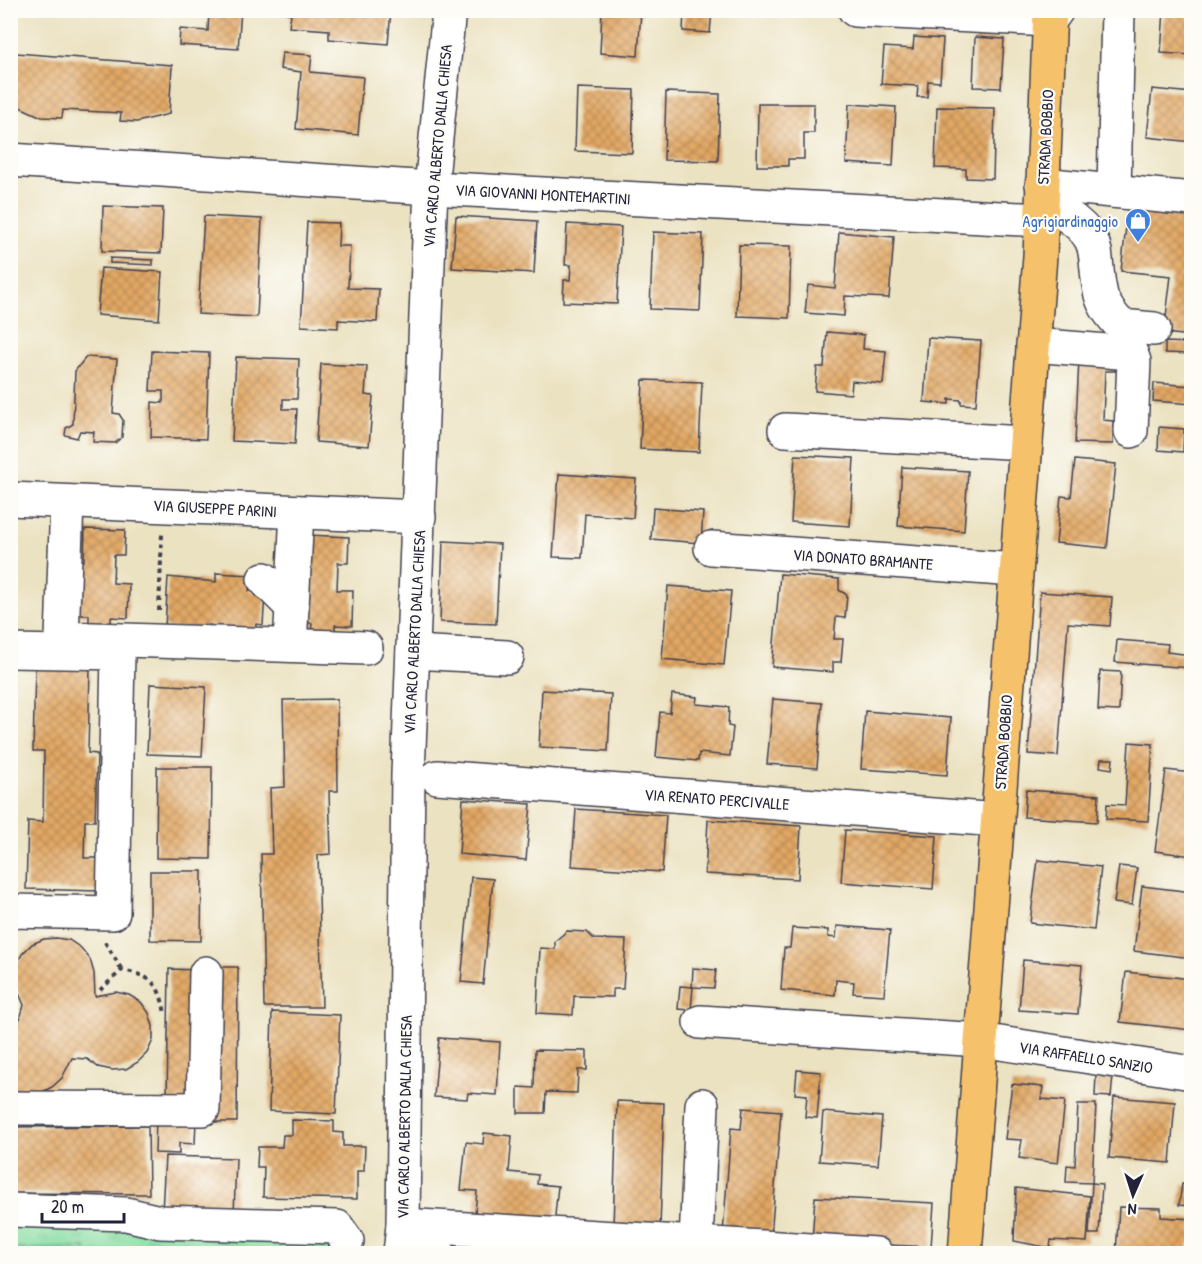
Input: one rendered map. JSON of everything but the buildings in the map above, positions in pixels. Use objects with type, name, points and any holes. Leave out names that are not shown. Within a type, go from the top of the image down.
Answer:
[{"type":"main road","name":"STRADA BOBBIO","points":[[965,1254],[1040,256],[1053,217],[1042,184],[1052,14]]},
{"type":"street","name":"VIA CARLO ALBERTO DALLA CHIESA","points":[[401,1242],[408,774],[431,188],[450,10]]},
{"type":"street","points":[[855,10],[1052,14]]},
{"type":"street","points":[[1114,191],[1118,10]]},
{"type":"street","name":"VIA GIOVANNI MONTEMARTINI","points":[[10,160],[431,188],[1053,217]]},
{"type":"street","points":[[1042,184],[1191,199]]},
{"type":"street","points":[[1053,217],[1114,191]]},
{"type":"street","points":[[1053,217],[1082,225],[1093,240],[1101,296],[1134,361],[1131,430]]},
{"type":"street","points":[[1033,345],[1121,339],[1154,329]]},
{"type":"street","points":[[785,430],[1026,443]]},
{"type":"street","name":"VIA GIUSEPPE PARINI","points":[[10,499],[419,517]]},
{"type":"street","points":[[67,502],[62,638],[366,648]]},
{"type":"street","points":[[290,645],[297,512]]},
{"type":"street","name":"VIA DONATO BRAMANTE","points":[[711,548],[1016,570]]},
{"type":"street","points":[[264,579],[292,607]]},
{"type":"street","points":[[10,651],[118,654],[113,913],[10,911]]},
{"type":"street","points":[[413,652],[507,657]]},
{"type":"street","name":"VIA RENATO PERCIVALLE","points":[[437,777],[998,820]]},
{"type":"street","points":[[10,894],[64,896]]},
{"type":"street","points":[[10,1108],[203,1109],[206,973]]},
{"type":"street","points":[[700,1022],[981,1040]]},
{"type":"street","name":"VIA RAFFAELLO SANZIO","points":[[981,1040],[1191,1073]]},
{"type":"street","points":[[696,1243],[702,1105]]},
{"type":"street","points":[[10,1210],[126,1214],[160,1221],[337,1227],[345,1247],[401,1242],[696,1243],[876,1254]]},
{"type":"street","points":[[401,1242],[440,1254]]},
{"type":"path","points":[[157,641],[163,506]]},
{"type":"path","points":[[100,990],[122,970],[141,974],[154,982],[162,998],[165,1014]]},
{"type":"green space","points":[[11,1224],[337,1236],[332,1253],[11,1254]]},
{"type":"green space","points":[[86,1248],[86,1253],[11,1253],[11,1249]]},
{"type":"place","name":"Agrigiardinaggio","points":[[1138,244]]}]
